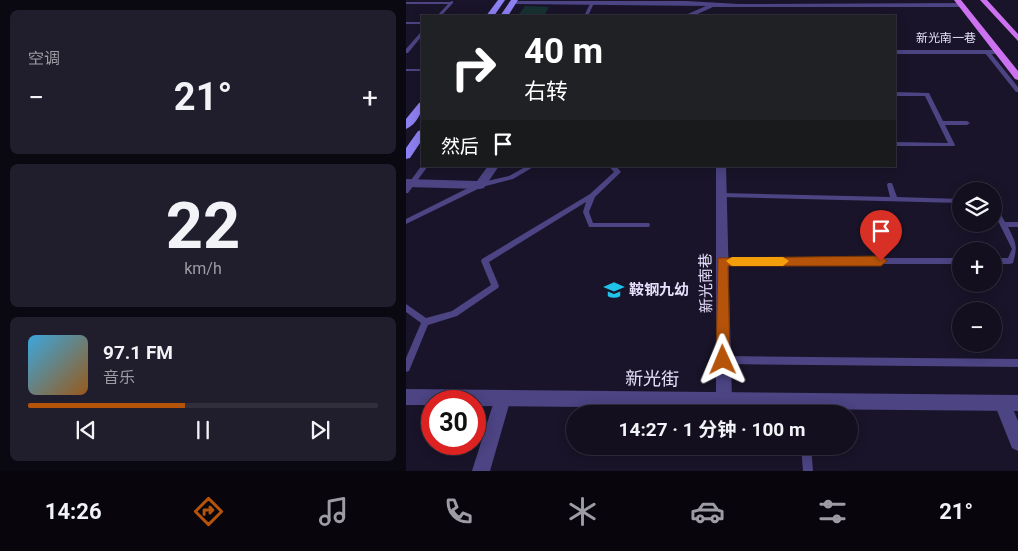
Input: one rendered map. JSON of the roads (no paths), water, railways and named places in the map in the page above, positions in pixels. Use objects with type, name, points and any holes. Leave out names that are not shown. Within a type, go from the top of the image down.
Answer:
[{"type":"main road","points":[[491,15],[502,0]]},
{"type":"main road","points":[[983,0],[1018,40]]},
{"type":"main road","points":[[505,15],[515,1]]},
{"type":"main road","points":[[959,3],[1018,77]]},
{"type":"main road","points":[[406,126],[421,106]]},
{"type":"main road","points":[[406,156],[421,134]]},
{"type":"street","points":[[515,1],[576,1],[592,3],[673,2],[716,5],[959,3]]},
{"type":"street","points":[[690,15],[716,5]]},
{"type":"street","name":"新光南一巷","points":[[896,52],[998,52]]},
{"type":"street","points":[[408,186],[480,185],[493,167]]},
{"type":"street","name":"新光南巷","points":[[721,167],[724,400]]},
{"type":"street","name":"新光街","points":[[406,396],[724,400],[780,405]]},
{"type":"street","points":[[481,471],[503,398]]},
{"type":"street","points":[[1010,403],[1018,442]]},
{"type":"street","name":"新光街","points":[[858,406],[1010,403]]},
{"type":"lane","points":[[406,3],[453,1]]},
{"type":"lane","points":[[440,15],[453,1]]},
{"type":"lane","points":[[586,15],[592,3]]},
{"type":"lane","points":[[406,23],[421,23]]},
{"type":"lane","points":[[406,52],[421,35]]},
{"type":"lane","points":[[987,52],[1018,91]]},
{"type":"lane","points":[[406,70],[421,70]]},
{"type":"lane","points":[[896,94],[926,94],[952,145],[896,144]]},
{"type":"lane","points":[[941,123],[967,123]]},
{"type":"lane","points":[[408,186],[424,167]]},
{"type":"lane","points":[[406,222],[480,185],[511,178],[530,167]]},
{"type":"lane","points":[[425,322],[454,314],[495,286],[485,261],[592,196],[618,172],[613,167]]},
{"type":"lane","points":[[890,185],[894,199]]},
{"type":"lane","points":[[721,195],[952,201]]},
{"type":"lane","points":[[592,196],[586,212],[591,225],[647,224]]},
{"type":"lane","points":[[1002,222],[1016,250],[1010,261],[1002,261]]},
{"type":"lane","points":[[1004,225],[1018,224]]},
{"type":"lane","points":[[722,261],[952,261]]},
{"type":"lane","points":[[406,306],[425,322]]},
{"type":"lane","points":[[406,368],[425,322]]},
{"type":"lane","points":[[723,360],[1018,363]]},
{"type":"lane","points":[[807,455],[808,471]]},
{"type":"place","name":"鞍钢九幼","points":[[614,290]]}]
